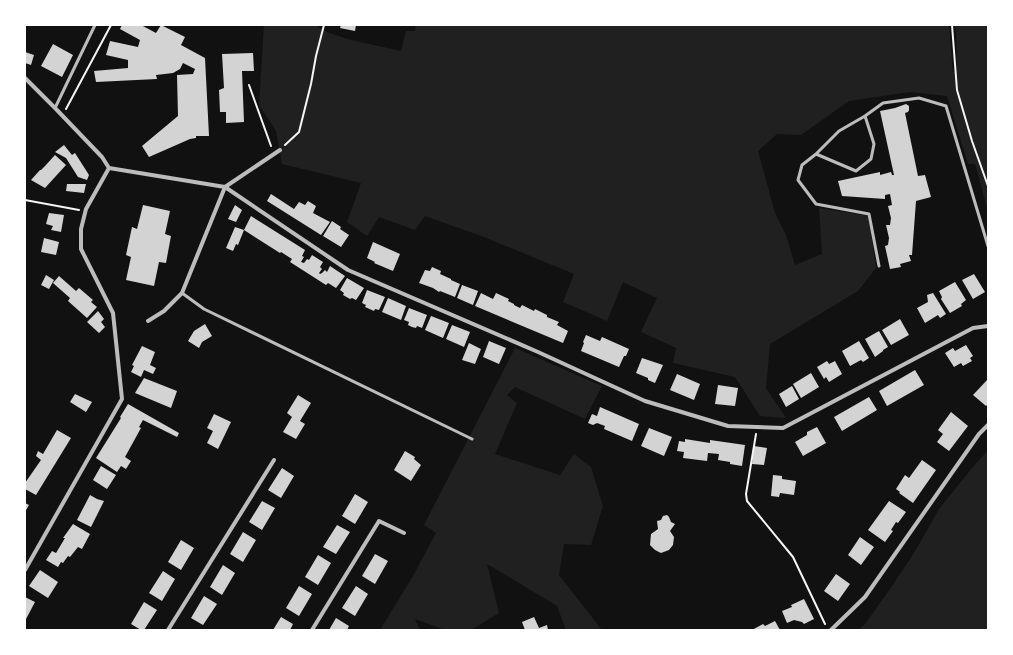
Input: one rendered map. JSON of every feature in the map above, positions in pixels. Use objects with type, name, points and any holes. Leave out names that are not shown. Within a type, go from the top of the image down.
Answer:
[{"type":"street","points":[[25,78],[102,157],[109,168],[226,187],[348,270],[538,352],[645,401],[728,426],[783,428],[973,328],[988,326]]},
{"type":"street","points":[[148,321],[164,311],[182,293],[226,187],[280,150]]},
{"type":"street","points":[[25,570],[122,399],[113,313],[81,249],[81,229],[86,211],[109,168]]},
{"type":"street","points":[[829,630],[865,597],[979,434],[988,425]]},
{"type":"street","points":[[168,630],[274,460]]},
{"type":"street","points":[[312,630],[379,521],[404,533]]},
{"type":"lane","points":[[55,108],[95,25]]},
{"type":"lane","points":[[879,266],[869,214],[816,204],[798,180],[802,165],[816,154],[839,131],[865,116],[883,103],[918,98],[946,106],[988,246]]},
{"type":"lane","points":[[816,154],[856,170],[871,159],[874,144],[865,116]]},
{"type":"lane","points":[[182,293],[204,309],[472,439]]},
{"type":"path","points":[[63,116],[111,25]]},
{"type":"path","points":[[280,150],[299,132],[324,25]]},
{"type":"path","points":[[952,25],[957,90],[972,141],[988,186]]},
{"type":"path","points":[[249,85],[274,154]]},
{"type":"path","points":[[25,200],[86,211]]},
{"type":"path","points":[[757,426],[746,494],[747,501],[793,557],[829,630]]},
{"type":"shaded area","points":[[264,25],[315,25],[327,32],[347,39],[401,51],[406,31],[415,31],[416,25],[949,25],[953,72],[957,71],[956,32],[954,25],[988,25],[988,211],[975,164],[968,164],[947,96],[910,92],[849,101],[801,135],[777,134],[758,151],[775,213],[786,235],[795,265],[822,254],[819,208],[869,216],[876,268],[858,291],[770,344],[766,388],[786,418],[760,416],[735,377],[673,363],[676,348],[641,332],[657,298],[623,282],[607,321],[563,302],[574,274],[484,237],[425,216],[415,230],[379,217],[367,236],[347,222],[361,183],[282,164],[276,131],[259,105]]},
{"type":"shaded area","points":[[515,348],[602,386],[585,419],[515,387],[507,395],[517,403],[495,454],[560,475],[574,454],[591,467],[603,506],[591,545],[564,544],[559,575],[602,630],[566,630],[557,606],[487,564],[499,613],[471,630],[445,630],[415,619],[420,630],[380,630],[413,576],[436,533],[424,525]]},
{"type":"shaded area","points":[[988,450],[988,630],[858,630],[865,624],[890,589],[914,553],[939,509]]},
{"type":"building","points":[[122,25],[141,25],[156,33],[161,25],[185,37],[181,45],[205,58],[209,136],[196,136],[196,138],[190,139],[149,157],[142,146],[178,116],[177,75],[193,74],[195,69],[183,63],[180,69],[173,73],[156,75],[157,79],[96,82],[94,71],[128,68],[128,60],[106,55],[110,41],[138,47],[140,40],[120,29]]},
{"type":"building","points":[[341,25],[356,25],[355,31],[340,28]]},
{"type":"building","points":[[53,44],[73,55],[62,77],[41,66]]},
{"type":"building","points":[[25,52],[34,55],[31,65],[25,63]]},
{"type":"building","points":[[253,53],[254,71],[242,71],[244,122],[226,123],[226,112],[220,112],[219,90],[224,88],[222,54]]},
{"type":"building","points":[[906,104],[909,106],[908,112],[905,113],[918,176],[925,175],[931,197],[916,201],[912,255],[909,255],[911,261],[900,264],[901,267],[890,269],[885,246],[888,245],[889,238],[886,225],[890,225],[891,218],[888,206],[892,205],[890,194],[885,195],[885,199],[842,196],[838,181],[880,172],[880,175],[891,172],[892,175],[894,175],[880,111]]},
{"type":"building","points":[[64,145],[72,155],[75,153],[89,175],[87,180],[78,177],[66,158],[55,152]]},
{"type":"building","points":[[55,155],[66,165],[45,188],[31,180],[40,170]]},
{"type":"building","points":[[67,184],[86,184],[84,193],[66,191]]},
{"type":"building","points":[[271,194],[294,209],[299,202],[305,205],[308,201],[316,206],[313,213],[330,222],[321,235],[267,201]]},
{"type":"building","points":[[143,205],[170,211],[165,234],[171,236],[166,263],[159,262],[154,286],[126,280],[131,257],[126,255],[132,227],[137,229]]},
{"type":"building","points":[[235,205],[242,210],[236,222],[228,219]]},
{"type":"building","points":[[49,213],[64,215],[61,232],[51,230],[53,226],[46,224]]},
{"type":"building","points":[[251,216],[305,250],[302,256],[304,257],[301,262],[304,263],[307,259],[309,260],[312,255],[323,262],[320,267],[322,269],[319,273],[320,274],[325,270],[327,272],[330,266],[345,276],[336,288],[328,283],[326,285],[290,262],[292,259],[244,230]]},
{"type":"building","points":[[332,221],[349,235],[341,247],[323,236]]},
{"type":"building","points":[[235,227],[244,230],[238,245],[236,244],[233,251],[226,248]]},
{"type":"building","points":[[44,238],[59,242],[56,255],[41,252]]},
{"type":"building","points":[[373,242],[400,254],[393,271],[374,263],[375,262],[367,258]]},
{"type":"building","points":[[432,267],[441,271],[440,274],[460,284],[455,297],[419,283],[425,270],[430,271]]},
{"type":"building","points":[[974,274],[985,292],[973,299],[962,280]]},
{"type":"building","points":[[46,275],[54,280],[49,289],[41,285]]},
{"type":"building","points":[[59,276],[76,291],[79,288],[93,300],[91,302],[97,307],[87,318],[68,301],[70,298],[53,283]]},
{"type":"building","points":[[347,278],[364,288],[356,300],[352,298],[350,299],[343,295],[344,293],[340,290]]},
{"type":"building","points":[[955,282],[966,300],[961,304],[962,306],[950,313],[941,299],[942,297],[939,291]]},
{"type":"building","points":[[462,285],[478,291],[473,305],[457,298]]},
{"type":"building","points":[[367,290],[385,297],[379,310],[375,309],[374,311],[365,307],[366,305],[362,303]]},
{"type":"building","points":[[481,293],[493,299],[496,293],[509,299],[508,301],[520,308],[522,305],[534,311],[535,309],[547,315],[547,317],[559,322],[557,325],[568,331],[563,343],[475,306]]},
{"type":"building","points":[[933,293],[946,314],[940,318],[938,315],[925,323],[917,308],[928,302],[927,295]]},
{"type":"building","points":[[388,298],[406,306],[401,320],[382,312]]},
{"type":"building","points":[[409,308],[427,315],[422,328],[417,326],[416,328],[412,327],[408,325],[409,322],[404,320]]},
{"type":"building","points":[[98,311],[104,319],[101,322],[105,327],[99,333],[87,322]]},
{"type":"building","points":[[431,316],[449,323],[443,338],[425,330]]},
{"type":"building","points":[[900,319],[909,335],[891,345],[882,330]]},
{"type":"building","points":[[205,324],[212,336],[202,342],[199,348],[188,341],[194,331]]},
{"type":"building","points":[[452,325],[470,332],[464,347],[446,339]]},
{"type":"building","points":[[879,331],[888,347],[875,357],[865,339]]},
{"type":"building","points":[[586,335],[600,341],[602,337],[629,349],[619,367],[581,351]]},
{"type":"building","points":[[489,341],[506,348],[499,364],[483,357]]},
{"type":"building","points":[[859,341],[869,358],[863,362],[861,360],[850,366],[842,351]]},
{"type":"building","points":[[469,343],[481,349],[475,364],[462,360]]},
{"type":"building","points":[[966,345],[973,356],[970,358],[972,361],[963,366],[961,363],[954,367],[945,353],[953,348],[955,351]]},
{"type":"building","points":[[142,346],[155,352],[150,365],[156,368],[153,374],[144,370],[141,377],[131,372],[134,366],[132,365]]},
{"type":"building","points":[[642,358],[663,365],[655,383],[636,373]]},
{"type":"building","points":[[827,361],[829,364],[835,361],[842,374],[829,382],[826,377],[824,379],[817,367]]},
{"type":"building","points":[[915,370],[924,385],[887,406],[879,391]]},
{"type":"building","points":[[811,373],[819,387],[801,398],[793,384]]},
{"type":"building","points":[[677,374],[700,384],[694,400],[670,390]]},
{"type":"building","points":[[144,378],[177,391],[171,408],[135,393]]},
{"type":"building","points":[[988,379],[988,404],[986,406],[973,395]]},
{"type":"building","points":[[718,385],[738,388],[735,406],[715,404]]},
{"type":"building","points":[[792,386],[799,399],[786,407],[779,394]]},
{"type":"building","points":[[75,394],[92,402],[86,412],[70,402]]},
{"type":"building","points":[[298,395],[311,403],[300,421],[305,424],[296,439],[283,432],[292,417],[287,413]]},
{"type":"building","points":[[869,397],[877,410],[842,431],[834,417]]},
{"type":"building","points":[[128,404],[179,433],[177,437],[143,420],[139,427],[141,428],[125,457],[131,461],[126,469],[121,466],[117,472],[96,458]]},
{"type":"building","points":[[600,407],[639,424],[632,441],[604,429],[605,426],[597,423],[593,425],[588,423],[592,414],[597,416]]},
{"type":"building","points":[[951,412],[968,426],[949,451],[937,442],[943,434],[938,430]]},
{"type":"building","points":[[214,414],[231,422],[218,449],[207,443],[213,431],[207,428]]},
{"type":"building","points":[[817,427],[826,443],[803,456],[795,442],[807,435],[807,432]]},
{"type":"building","points":[[649,428],[672,437],[664,456],[641,446]]},
{"type":"building","points":[[57,430],[71,438],[36,495],[25,489],[25,483],[41,460],[36,456],[38,451],[43,454]]},
{"type":"building","points":[[685,439],[710,443],[710,440],[745,445],[742,466],[718,460],[719,454],[708,453],[707,461],[683,458],[684,452],[677,451],[679,441],[685,442]]},
{"type":"building","points":[[754,446],[767,448],[764,465],[752,464]]},
{"type":"building","points":[[405,451],[415,457],[414,459],[421,465],[411,481],[394,470]]},
{"type":"building","points":[[922,460],[936,470],[913,503],[896,489],[905,475],[909,478]]},
{"type":"building","points":[[101,466],[116,475],[107,489],[93,480]]},
{"type":"building","points":[[282,468],[294,476],[281,498],[268,490]]},
{"type":"building","points":[[773,475],[782,476],[782,479],[796,481],[794,495],[780,493],[779,497],[771,496]]},
{"type":"building","points":[[355,494],[368,502],[355,524],[342,516]]},
{"type":"building","points":[[90,495],[104,501],[91,527],[77,520]]},
{"type":"building","points":[[262,501],[275,508],[262,530],[249,522]]},
{"type":"building","points":[[889,501],[906,512],[898,523],[896,522],[891,530],[893,531],[885,542],[868,530]]},
{"type":"building","points":[[25,503],[29,505],[25,512]]},
{"type":"building","points":[[667,515],[671,522],[675,524],[670,531],[674,537],[673,545],[669,550],[661,553],[650,545],[651,534],[658,529],[657,521],[661,520],[663,516]]},
{"type":"building","points":[[73,524],[90,534],[82,549],[78,547],[70,557],[68,556],[63,563],[61,562],[58,567],[46,560],[52,551],[56,553],[65,538],[63,538]]},
{"type":"building","points":[[337,525],[350,532],[336,554],[323,547]]},
{"type":"building","points":[[243,532],[256,540],[243,562],[230,554]]},
{"type":"building","points":[[860,537],[874,547],[861,565],[848,555]]},
{"type":"building","points":[[181,540],[194,548],[181,570],[168,562]]},
{"type":"building","points":[[375,554],[388,561],[375,584],[362,576]]},
{"type":"building","points":[[318,555],[331,563],[318,585],[305,577]]},
{"type":"building","points":[[223,565],[235,573],[222,595],[210,587]]},
{"type":"building","points":[[40,570],[58,582],[48,598],[29,586]]},
{"type":"building","points":[[163,571],[175,579],[162,601],[149,593]]},
{"type":"building","points":[[836,574],[850,584],[838,601],[824,591]]},
{"type":"building","points":[[299,586],[312,594],[299,616],[286,608]]},
{"type":"building","points":[[356,586],[368,594],[355,616],[342,608]]},
{"type":"building","points":[[204,596],[217,604],[203,625],[191,618]]},
{"type":"building","points":[[25,597],[35,602],[25,621]]},
{"type":"building","points":[[804,599],[814,619],[804,624],[794,620],[787,623],[782,611],[792,607],[791,605]]},
{"type":"building","points":[[144,602],[157,610],[144,630],[141,630],[131,624]]},
{"type":"building","points":[[281,617],[293,624],[290,630],[273,630]]},
{"type":"building","points":[[534,617],[539,628],[547,625],[548,630],[525,630],[522,622]]},
{"type":"building","points":[[336,618],[349,626],[347,630],[329,630]]},
{"type":"building","points":[[775,621],[780,630],[752,630],[763,624],[765,626]]}]
